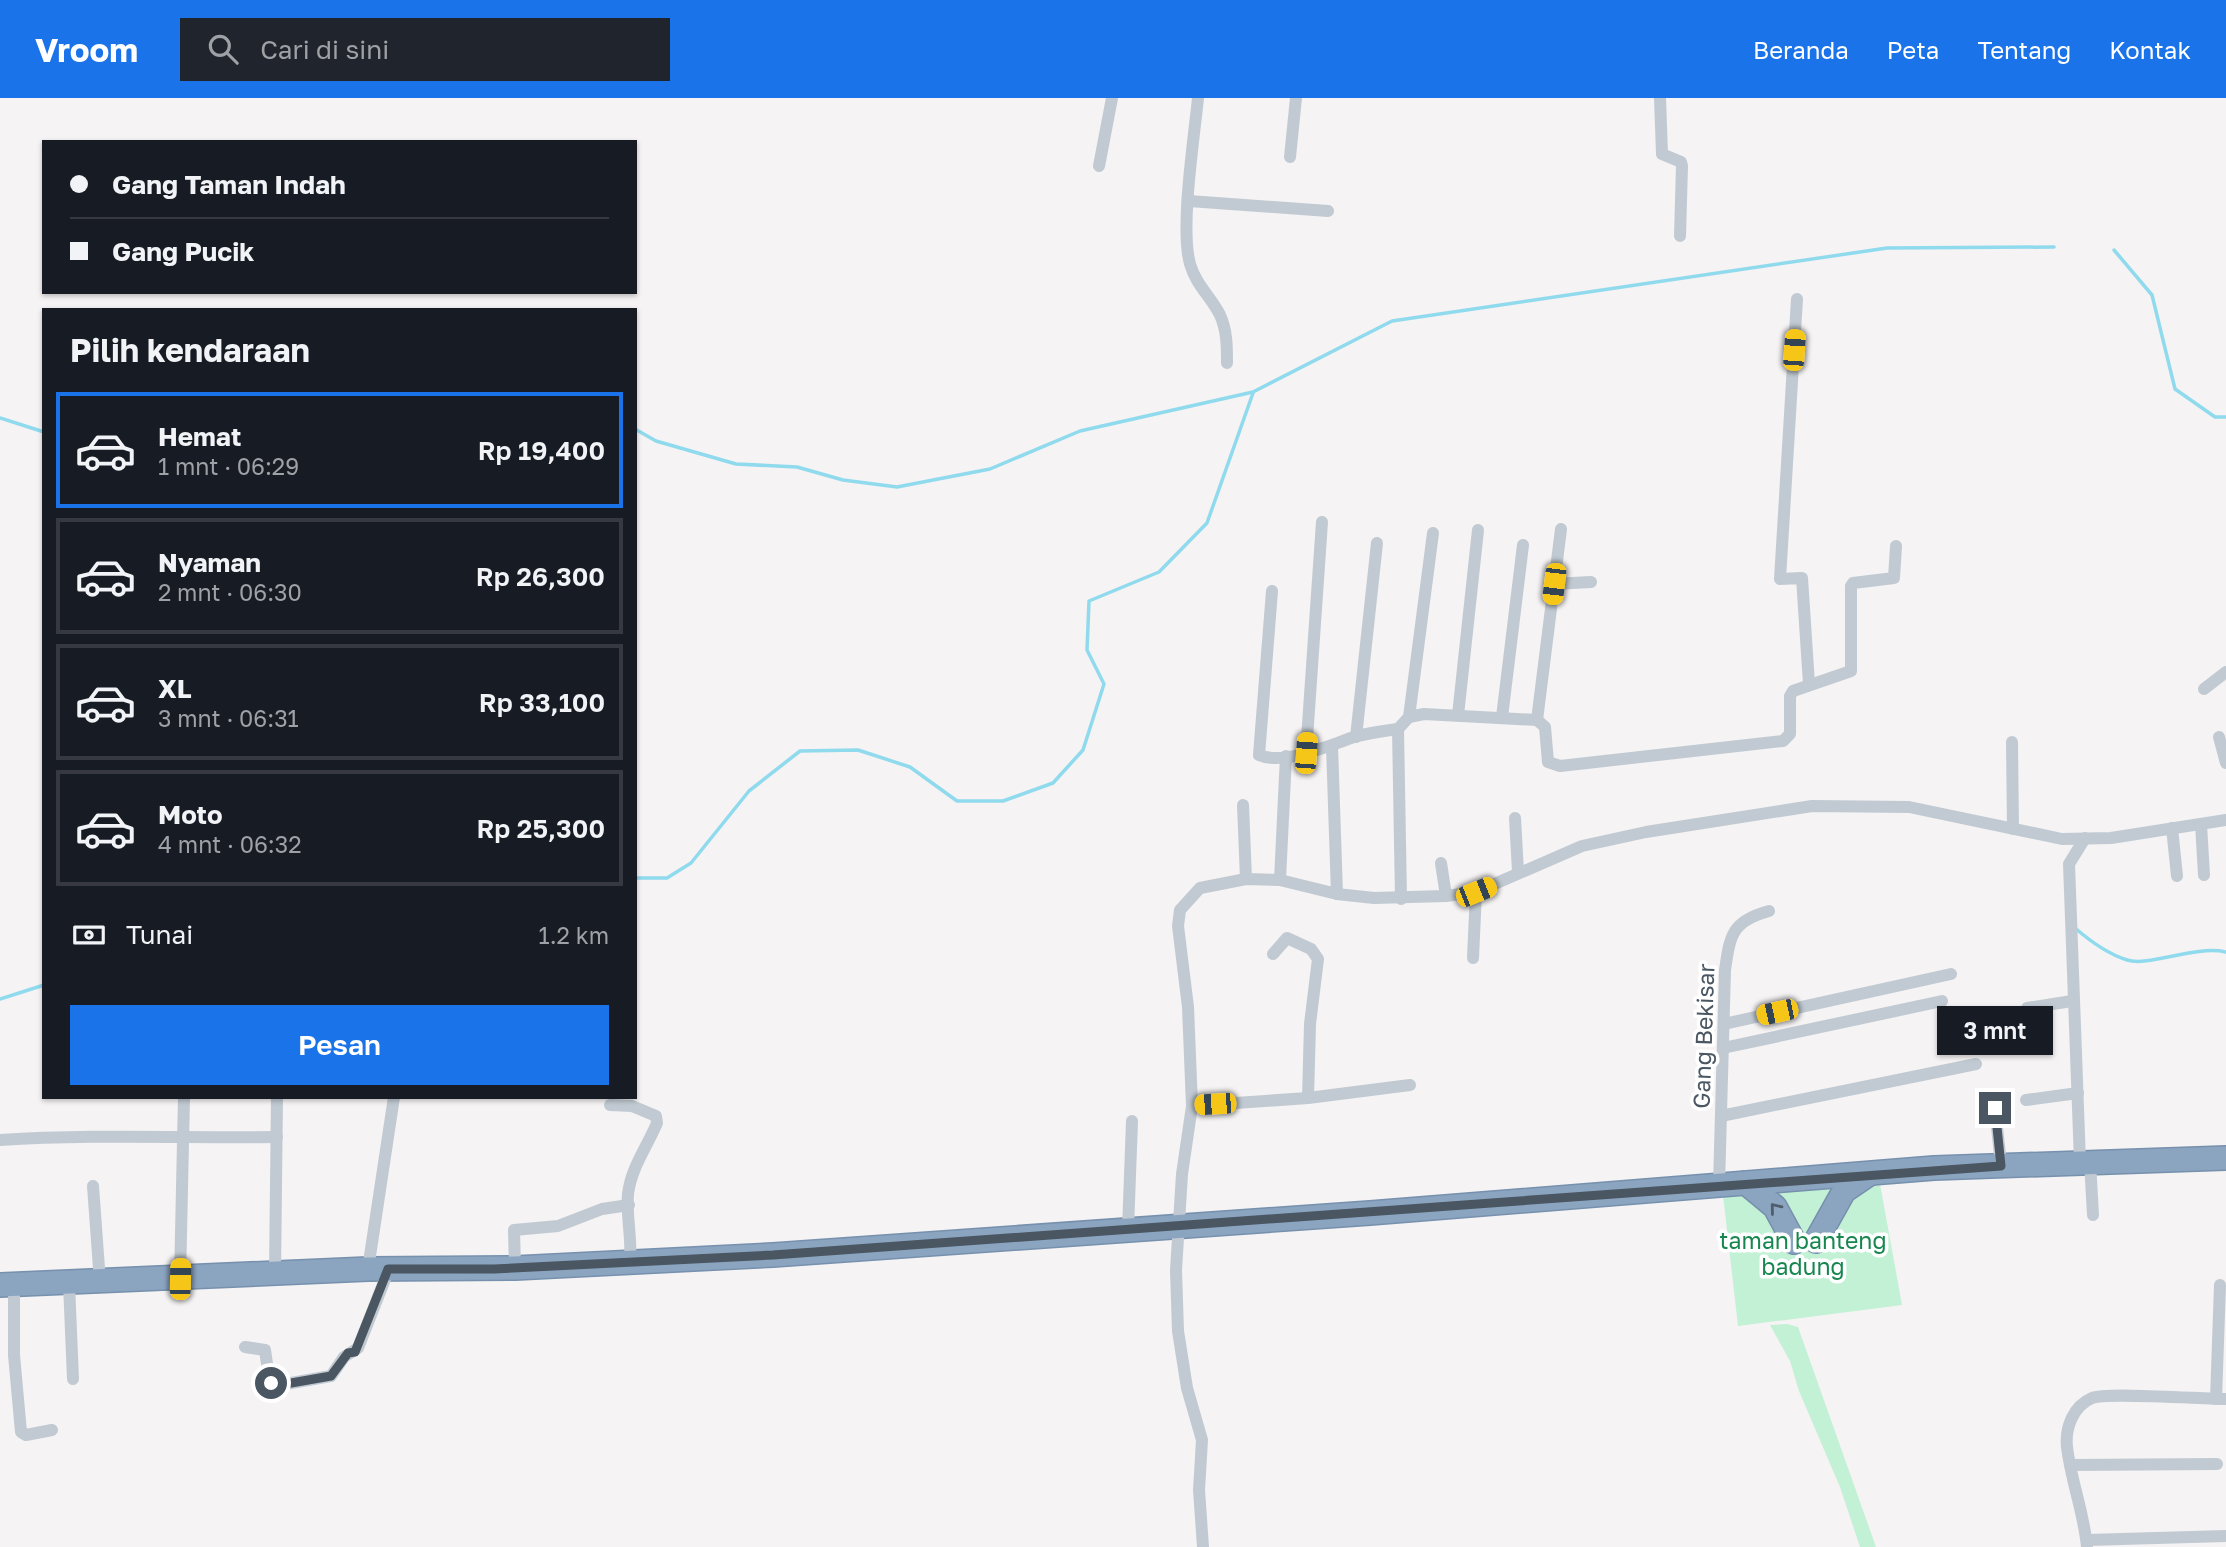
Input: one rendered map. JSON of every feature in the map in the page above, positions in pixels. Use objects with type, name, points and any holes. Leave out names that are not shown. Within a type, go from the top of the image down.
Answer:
[{"type":"highway","points":[[7,1285],[378,1269],[515,1268],[630,1260],[773,1255],[1872,1172],[2226,1158]]},
{"type":"highway","points":[[1746,1183],[1775,1207],[1805,1241],[1844,1191],[1872,1172]]},
{"type":"street","points":[[1099,166],[1112,98]]},
{"type":"street","points":[[1198,98],[1189,201],[1190,265],[1198,284],[1220,315],[1227,337],[1227,363]]},
{"type":"street","points":[[1290,157],[1296,98]]},
{"type":"street","points":[[1660,98],[1662,155],[1681,162],[1682,166],[1680,236]]},
{"type":"street","points":[[1189,201],[1328,211]]},
{"type":"street","points":[[1797,299],[1780,579],[1802,578],[1809,684]]},
{"type":"street","points":[[1306,753],[1322,522]]},
{"type":"street","points":[[1561,529],[1541,724],[1544,752],[1548,762],[1559,766],[1783,741],[1790,734],[1790,696],[1793,691],[1851,671],[1851,586],[1853,583],[1894,578],[1896,546]]},
{"type":"street","points":[[1458,715],[1478,530]]},
{"type":"street","points":[[1272,591],[1258,749],[1262,757],[1306,753],[1356,737],[1398,729],[1409,717],[1433,533]]},
{"type":"street","points":[[1356,737],[1377,544]]},
{"type":"street","points":[[1502,718],[1523,545]]},
{"type":"street","points":[[1554,584],[1591,582]]},
{"type":"street","points":[[2204,689],[2226,673]]},
{"type":"street","points":[[1409,717],[1458,715],[1541,724]]},
{"type":"street","points":[[1398,729],[1401,899]]},
{"type":"street","points":[[2219,737],[2226,763]]},
{"type":"street","points":[[2012,742],[2013,830]]},
{"type":"street","points":[[1332,746],[1337,894]]},
{"type":"street","points":[[1280,880],[1286,756]]},
{"type":"street","points":[[1243,806],[1246,879]]},
{"type":"street","points":[[1203,1547],[1199,1490],[1202,1440],[1187,1388],[1178,1331],[1176,1270],[1192,1106],[1188,1007],[1178,926],[1180,909],[1199,888],[1246,879],[1280,880],[1337,894],[1401,899],[1476,892],[1583,846],[1646,832],[1812,806],[1909,807],[2062,839],[2110,838],[2226,820]]},
{"type":"street","points":[[1515,818],[1518,872]]},
{"type":"street","points":[[2201,824],[2204,875]]},
{"type":"street","points":[[2172,828],[2177,876]]},
{"type":"street","points":[[2085,838],[2068,864],[2078,1094],[2093,1215]]},
{"type":"street","points":[[1441,863],[1446,896]]},
{"type":"street","points":[[1473,958],[1476,892]]},
{"type":"street","name":"Gang Bekisar","points":[[1719,1185],[1725,971],[1730,939],[1749,916],[1769,911]]},
{"type":"street","points":[[1273,954],[1287,938],[1311,948],[1318,959],[1310,1024],[1308,1098]]},
{"type":"street","points":[[1724,1024],[1951,974]]},
{"type":"street","points":[[1723,1048],[1942,1001]]},
{"type":"street","points":[[2028,1008],[2072,1001]]},
{"type":"street","points":[[1721,1116],[1976,1064]]},
{"type":"street","points":[[1192,1106],[1308,1098],[1410,1085]]},
{"type":"street","points":[[2026,1100],[2078,1094]]},
{"type":"street","points":[[180,1279],[184,1099]]},
{"type":"street","points":[[275,1274],[277,1099]]},
{"type":"street","points":[[245,1347],[265,1350],[269,1377],[274,1386],[331,1376],[344,1357],[358,1348],[378,1269],[378,1221],[394,1099]]},
{"type":"street","points":[[610,1105],[632,1106],[656,1116],[657,1123],[634,1168],[629,1205],[632,1238],[630,1260]]},
{"type":"street","points":[[1995,1108],[2001,1166]]},
{"type":"street","points":[[1128,1228],[1132,1121]]},
{"type":"street","points":[[0,1140],[97,1136],[183,1139],[277,1137]]},
{"type":"street","points":[[93,1186],[100,1282]]},
{"type":"street","points":[[515,1268],[514,1230],[565,1224],[602,1209],[629,1205]]},
{"type":"street","points":[[69,1284],[73,1379]]},
{"type":"street","points":[[7,1285],[21,1432],[26,1435],[52,1430]]},
{"type":"street","points":[[2220,1285],[2221,1399],[2092,1398],[2079,1406],[2072,1415],[2067,1445],[2087,1544],[2226,1535]]},
{"type":"street","points":[[0,1354],[14,1355]]},
{"type":"street","points":[[2070,1465],[2217,1464]]},
{"type":"green space","name":"taman banteng badung","points":[[1880,1184],[1902,1305],[1738,1326],[1723,1195]]},
{"type":"green space","points":[[1787,1324],[1798,1327],[1876,1547],[1860,1547],[1840,1487],[1799,1391],[1790,1361],[1770,1325]]},
{"type":"waterway","points":[[637,430],[656,441],[736,464],[797,467],[843,480],[897,487],[990,469],[1080,431],[1253,392],[1392,321],[1887,248],[2054,247]]},
{"type":"waterway","points":[[2114,250],[2152,295],[2175,389],[2215,417],[2226,417]]},
{"type":"waterway","points":[[637,878],[667,878],[691,863],[749,791],[800,751],[858,750],[910,767],[957,801],[1003,801],[1053,783],[1083,750],[1104,684],[1087,650],[1089,601],[1159,572],[1207,523],[1253,393]]},
{"type":"waterway","points":[[0,418],[42,431]]},
{"type":"waterway","points":[[2075,928],[2099,947],[2127,960],[2147,961],[2200,951],[2226,952]]},
{"type":"waterway","points":[[0,999],[42,986]]},
{"type":"route","points":[[271,1383],[274,1386],[331,1376],[344,1357],[358,1348],[388,1269],[494,1269],[630,1260],[773,1255],[928,1241],[1370,1213],[1872,1172],[2001,1166],[1995,1108]]}]
